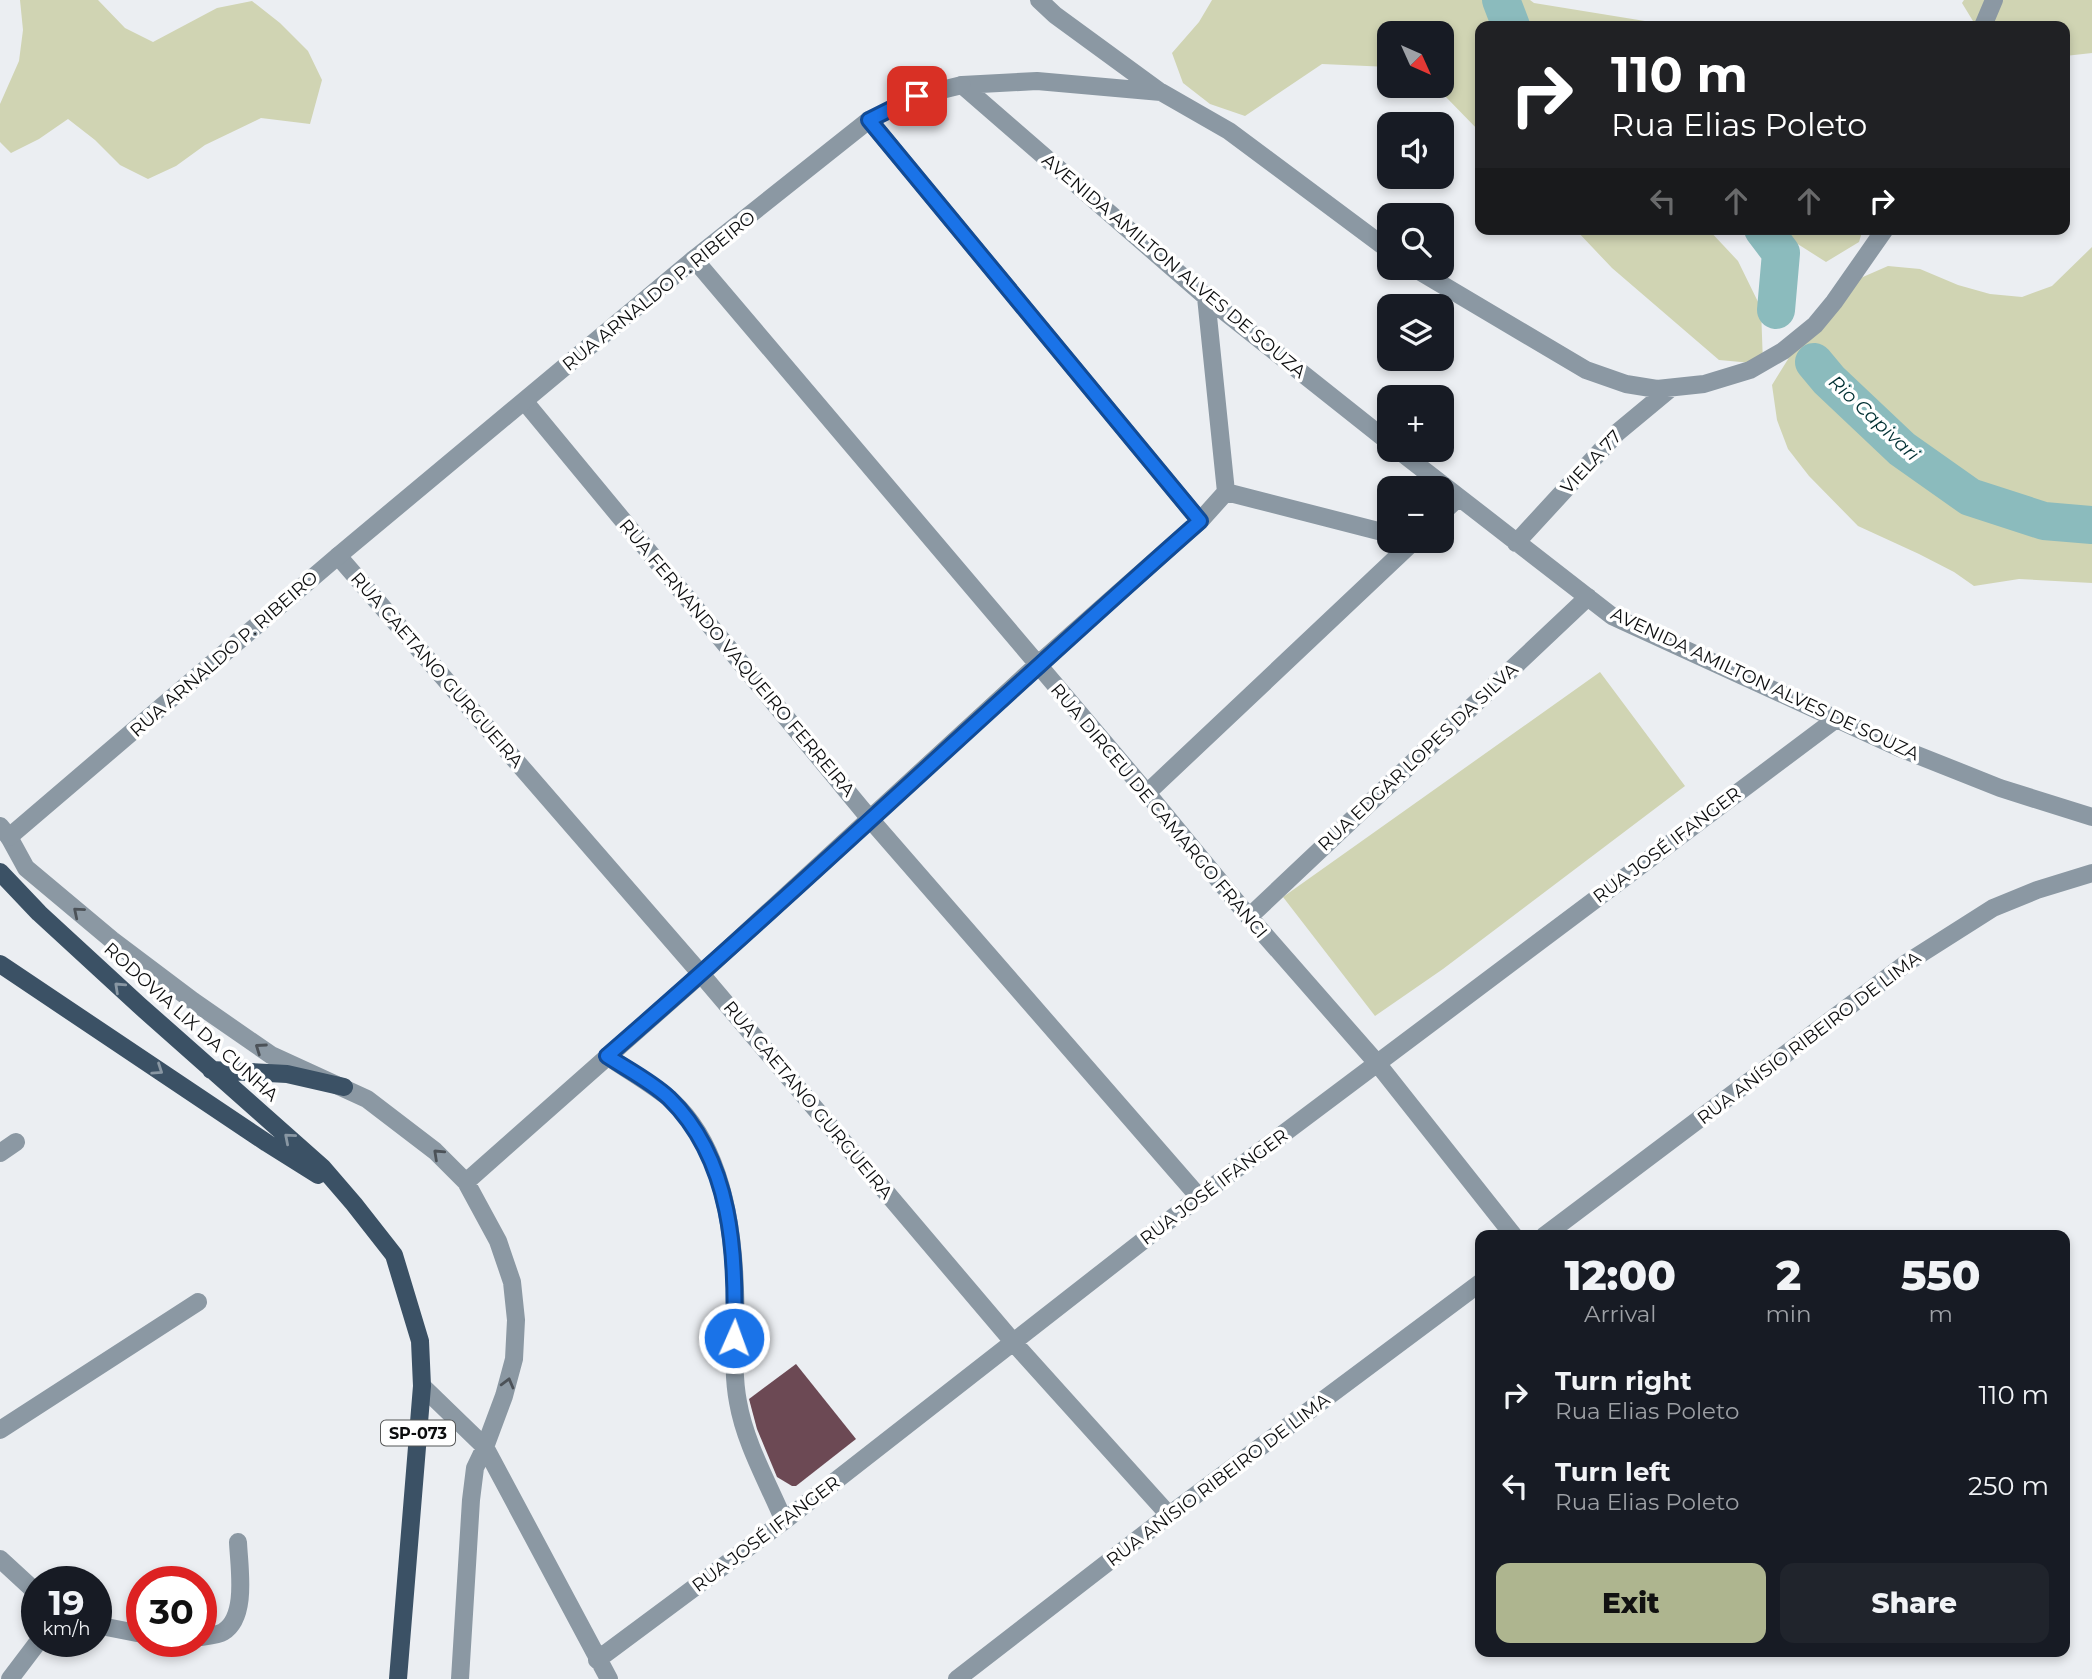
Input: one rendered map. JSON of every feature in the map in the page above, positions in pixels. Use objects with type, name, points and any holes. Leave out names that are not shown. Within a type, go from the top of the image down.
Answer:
[{"type":"main road","name":"RODOVIA LIX DA CUNHA","points":[[0,872],[39,913],[323,1168],[394,1255],[420,1341],[422,1386],[398,1679]]},
{"type":"main road","name":"RODOVIA LIX DA CUNHA","points":[[0,964],[317,1174],[354,1204]]},
{"type":"main road","points":[[211,1070],[287,1074],[344,1087]]},
{"type":"street","points":[[1039,0],[1055,15],[1161,92]]},
{"type":"street","points":[[1985,21],[1994,0]]},
{"type":"street","name":"RUA ARNALDO P. RIBEIRO","points":[[5,832],[694,259],[869,120],[917,96],[962,85],[1037,81],[1161,92],[1229,131],[1377,241]]},
{"type":"street","name":"AVENIDA AMILTON ALVES DE SOUZA","points":[[962,85],[1206,297],[1377,433]]},
{"type":"street","points":[[869,120],[1200,521]]},
{"type":"street","points":[[1434,280],[1586,370],[1626,384],[1657,389],[1704,384],[1750,370],[1783,351],[1815,325],[1828,310],[1881,235]]},
{"type":"street","name":"RUA DIRCEU DE CAMARGO FRANCI","points":[[694,259],[1249,917],[1377,1063],[1509,1230]]},
{"type":"street","points":[[466,1182],[701,974],[1037,665],[1200,521],[1226,492],[1206,297]]},
{"type":"street","name":"VIELA 77","points":[[1516,543],[1618,432],[1671,387]]},
{"type":"street","name":"RUA FERNANDO VAQUEIRO FERREIRA","points":[[525,402],[870,819],[1199,1197]]},
{"type":"street","name":"AVENIDA AMILTON ALVES DE SOUZA","points":[[1413,462],[1612,615],[1902,749],[2000,788],[2092,817]]},
{"type":"street","points":[[1226,492],[1377,531]]},
{"type":"street","points":[[1454,502],[1458,498]]},
{"type":"street","points":[[1147,793],[1401,553]]},
{"type":"street","name":"RUA CAETANO GURGUEIRA","points":[[338,556],[701,974],[1014,1343],[1169,1515]]},
{"type":"street","name":"RUA EDGAR LOPES DA SILVA","points":[[1249,917],[1588,597]]},
{"type":"street","name":"RUA JOSÉ IFANGER","points":[[597,1660],[784,1521],[1199,1197],[1836,719]]},
{"type":"street","points":[[5,832],[26,868],[112,940],[183,994],[271,1055],[344,1087],[404,1125],[466,1182],[498,1241],[512,1282],[516,1320],[514,1359],[505,1396],[475,1468],[460,1679]]},
{"type":"street","name":"RUA ANÍSIO RIBEIRO DE LIMA","points":[[1552,1230],[1909,962],[1993,908],[2037,890],[2092,873]]},
{"type":"street","points":[[607,1056],[667,1096],[691,1123],[712,1157],[729,1227],[735,1289],[734,1362],[738,1403],[749,1440],[784,1521]]},
{"type":"street","points":[[0,1153],[16,1142]]},
{"type":"street","name":"RUA ANÍSIO RIBEIRO DE LIMA","points":[[957,1679],[1169,1515],[1475,1287]]},
{"type":"street","points":[[0,1430],[198,1302]]},
{"type":"street","points":[[422,1386],[485,1447],[608,1679]]},
{"type":"street","points":[[217,1634],[223,1633],[234,1622],[240,1608],[238,1542]]},
{"type":"street","points":[[0,1559],[21,1578]]},
{"type":"street","points":[[10,1679],[27,1657]]},
{"type":"green space","points":[[20,0],[98,0],[125,28],[153,42],[217,8],[252,1],[280,23],[308,51],[322,80],[310,124],[261,118],[205,145],[176,166],[148,179],[120,165],[95,140],[68,119],[39,139],[11,153],[0,142],[0,104],[19,61],[23,30]]},
{"type":"green space","points":[[1212,0],[1530,0],[1534,3],[1645,21],[1475,21],[1475,127],[1447,98],[1454,98],[1454,21],[1377,21],[1377,66],[1322,64],[1245,116],[1210,104],[1183,83],[1172,53],[1199,22]]},
{"type":"green space","points":[[1964,0],[2092,0],[2092,53],[2070,55],[2070,21],[1973,21],[1962,3]]},
{"type":"green space","points":[[1581,235],[1714,235],[1738,261],[1761,308],[1763,364],[1719,360],[1612,268]]},
{"type":"green space","points":[[1783,235],[1861,235],[1859,242],[1826,262]]},
{"type":"green space","points":[[2092,247],[2092,583],[2019,579],[1974,586],[1954,572],[1858,526],[1809,476],[1788,449],[1777,420],[1772,385],[1790,356],[1856,280],[1888,266],[1920,269],[1958,285],[1990,294],[2022,297],[2052,286]]},
{"type":"green space","points":[[1600,672],[1685,786],[1443,969],[1375,1016],[1283,897]]},
{"type":"building","points":[[796,1364],[856,1439],[796,1486],[792,1486],[777,1477],[757,1429],[749,1399]]},
{"type":"waterway","name":"Rio Capivari","points":[[1501,0],[1509,21]]},
{"type":"waterway","name":"Rio Capivari","points":[[1768,235],[1781,253],[1776,310]]},
{"type":"waterway","name":"Rio Capivari","points":[[1814,362],[1829,380],[1902,449],[1970,497],[2044,521],[2092,525]]},
{"type":"route","points":[[734,1338],[735,1289],[727,1215],[712,1157],[691,1123],[667,1096],[607,1056],[701,974],[1037,665],[1200,521],[869,120],[917,96]]}]
